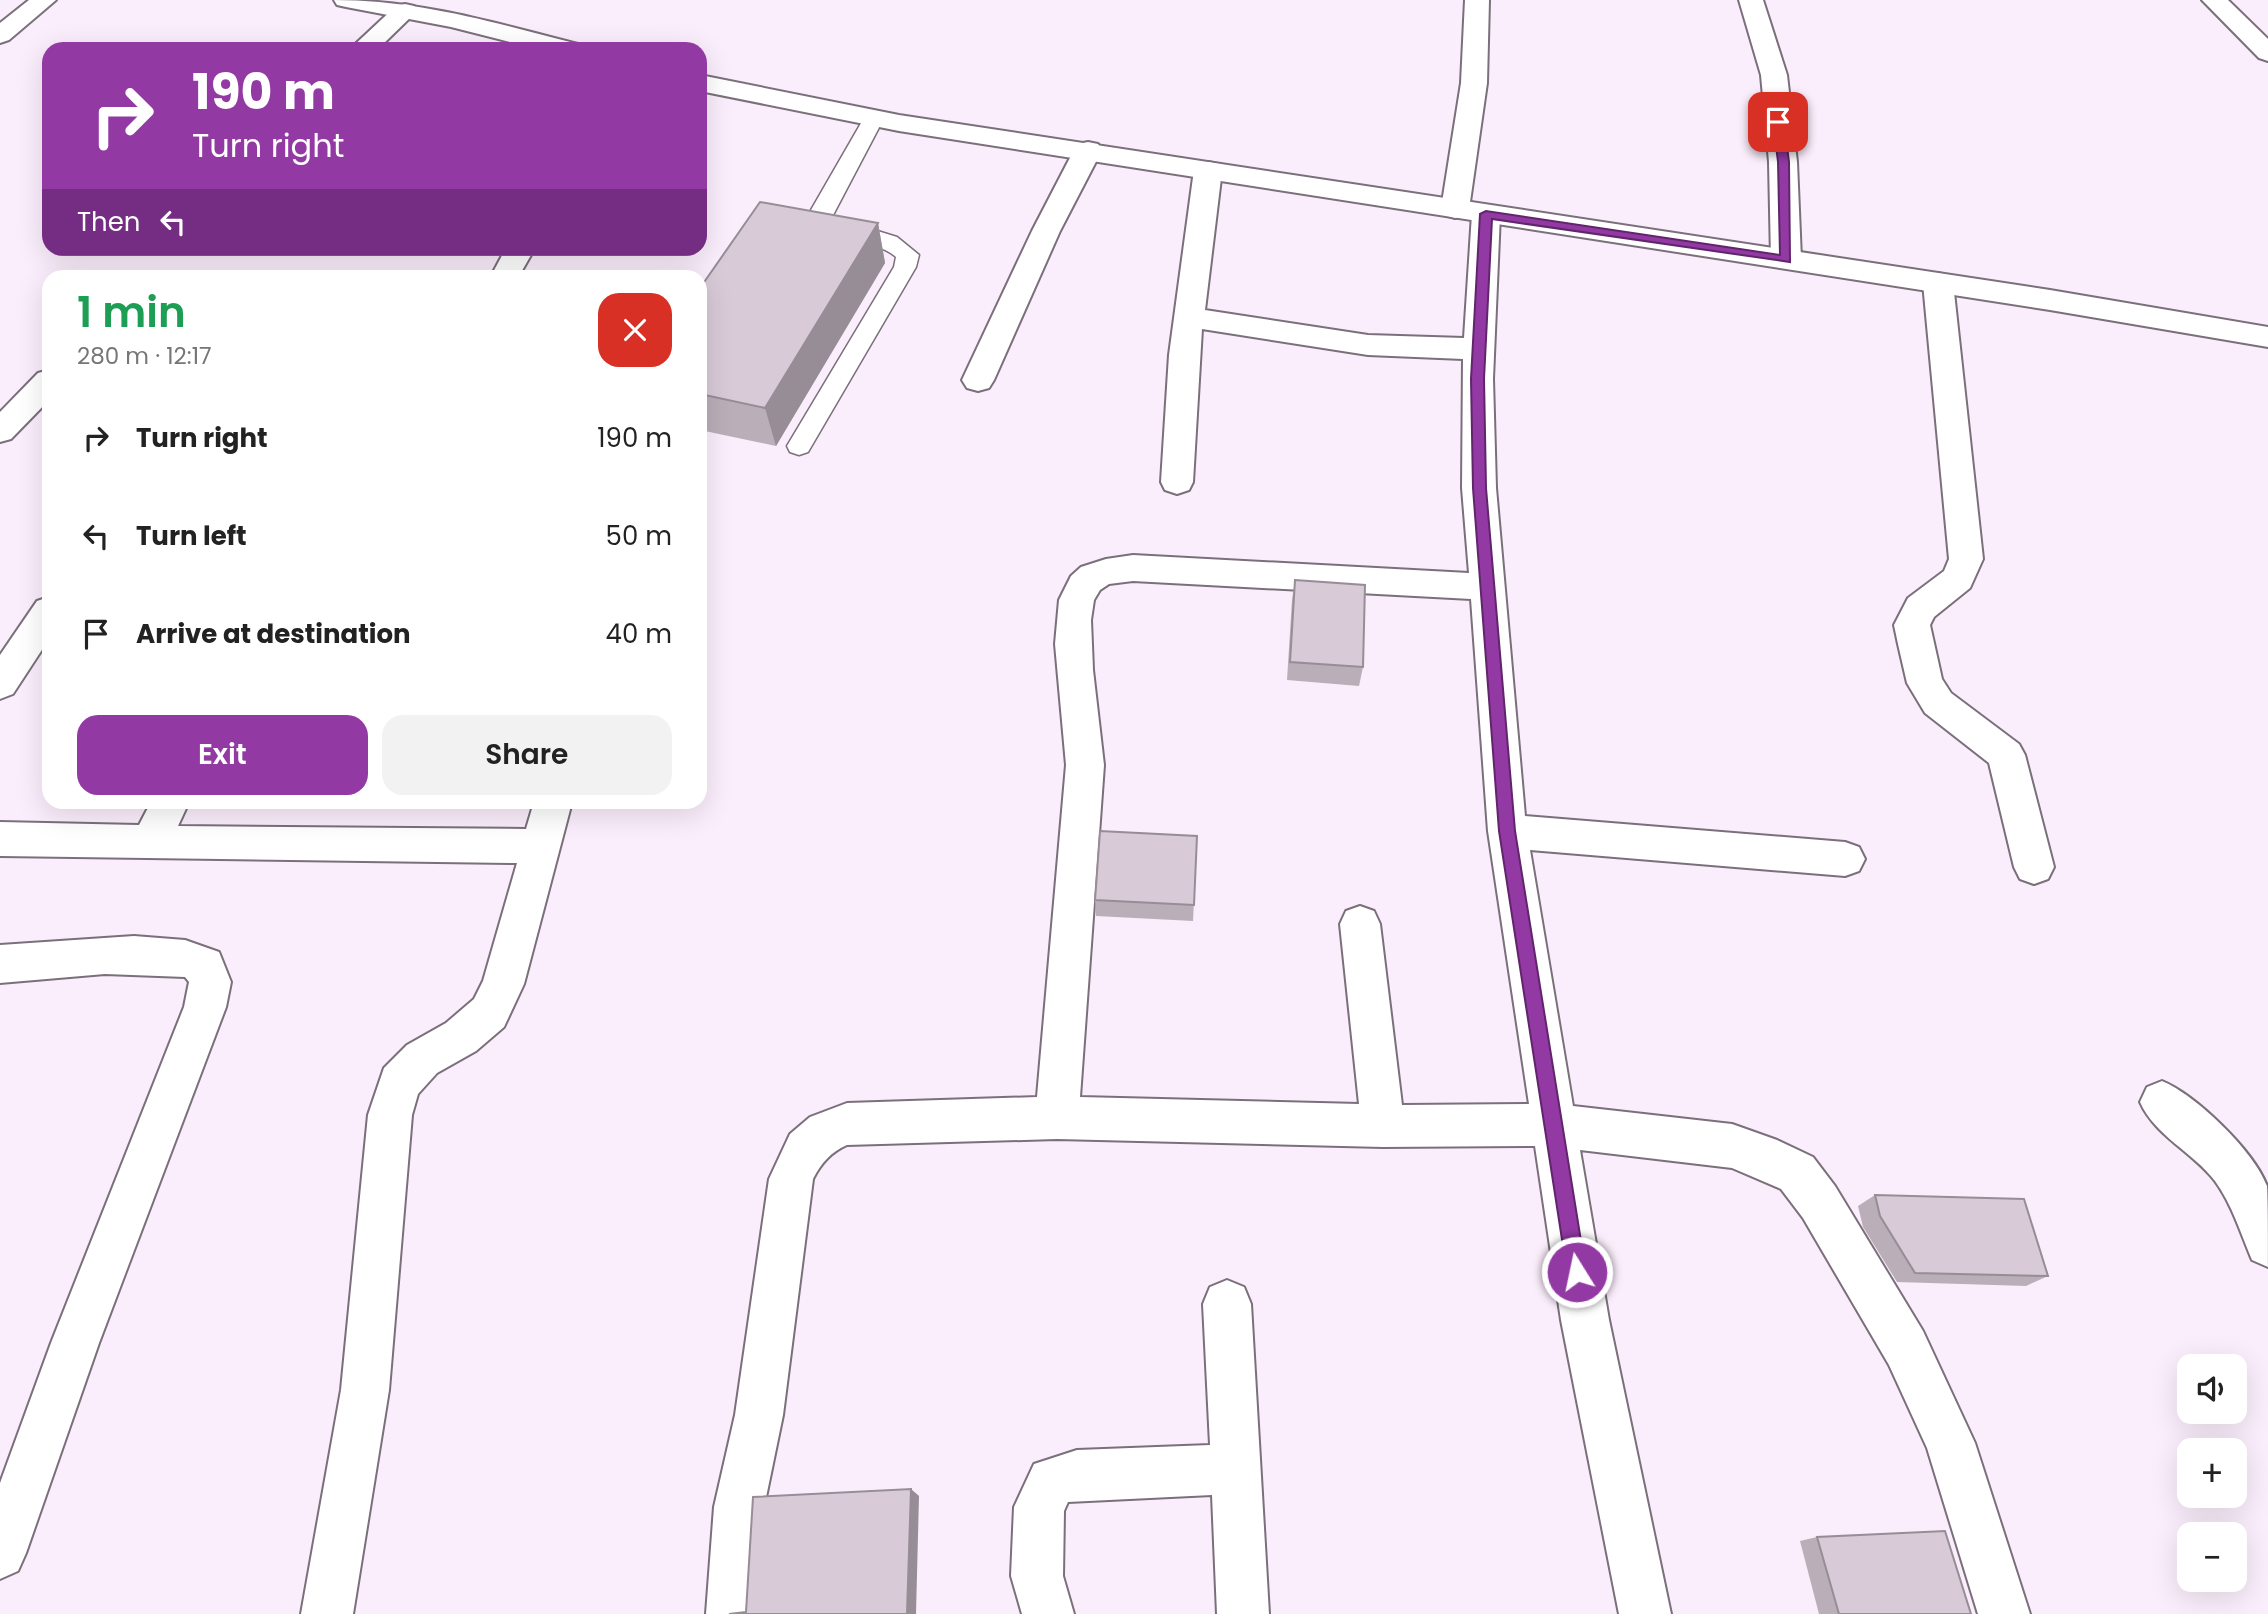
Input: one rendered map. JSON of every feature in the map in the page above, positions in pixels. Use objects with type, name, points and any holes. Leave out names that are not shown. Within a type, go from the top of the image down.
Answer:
[{"type":"street","points":[[0,34],[44,0]]},
{"type":"street","points":[[346,0],[539,42]]},
{"type":"street","points":[[1477,0],[1470,212],[1479,349],[1479,488],[1507,831],[1585,1321],[1645,1614]]},
{"type":"street","points":[[1751,0],[1774,75],[1783,162],[1786,259]]},
{"type":"street","points":[[2214,0],[2268,53]]},
{"type":"street","points":[[371,42],[405,11]]},
{"type":"street","points":[[707,84],[874,118],[1786,259],[2268,337]]},
{"type":"street","points":[[978,380],[1046,231],[1088,150]]},
{"type":"street","points":[[1177,482],[1188,317],[1208,170]]},
{"type":"street","points":[[1938,283],[1966,559],[1958,579],[1920,608],[1912,625],[1925,683],[1938,703],[2006,755],[2034,867]]},
{"type":"street","points":[[1188,317],[1332,341],[1479,349]]},
{"type":"street","points":[[0,431],[42,393]]},
{"type":"street","points":[[1057,1118],[1085,765],[1085,735],[1071,639],[1073,603],[1084,583],[1106,571],[1132,568],[1487,587]]},
{"type":"street","points":[[0,684],[42,621]]},
{"type":"street","points":[[151,841],[167,809]]},
{"type":"street","points":[[327,1614],[365,1390],[390,1115],[399,1083],[422,1059],[461,1037],[489,1013],[503,984],[551,809]]},
{"type":"street","points":[[1507,831],[1845,859]]},
{"type":"street","points":[[0,839],[341,846],[540,846]]},
{"type":"street","points":[[1360,924],[1383,1126]]},
{"type":"street","points":[[0,964],[97,956],[187,957],[204,965],[210,982],[205,1007],[75,1343],[0,1553]]},
{"type":"street","points":[[2162,1102],[2230,1165],[2255,1209],[2268,1244]]},
{"type":"street","points":[[732,1614],[739,1507],[759,1415],[791,1179],[801,1153],[821,1132],[847,1124],[1057,1118],[1383,1126],[1552,1125],[1732,1146],[1761,1155],[1797,1173],[1819,1202],[1906,1348],[1950,1443],[2004,1614]]},
{"type":"street","points":[[1227,1304],[1243,1614]]},
{"type":"street","points":[[1048,1614],[1037,1576],[1039,1507],[1052,1482],[1077,1475],[1236,1469]]},
{"type":"lane","points":[[799,446],[905,267],[908,255],[900,245],[832,228],[820,220],[822,210],[874,118]]},
{"type":"building","points":[[760,202],[878,223],[765,408],[707,396],[707,278]]},
{"type":"building","points":[[1295,580],[1365,585],[1363,667],[1290,662]]},
{"type":"building","points":[[1100,831],[1197,836],[1194,905],[1095,900]]},
{"type":"building","points":[[1875,1195],[2024,1199],[2048,1276],[1915,1273],[1880,1216]]},
{"type":"building","points":[[911,1489],[907,1614],[729,1614],[746,1612],[753,1497]]},
{"type":"building","points":[[1945,1531],[1971,1614],[1839,1614],[1817,1537]]},
{"type":"route","points":[[1577,1272],[1507,831],[1479,488],[1477,379],[1486,214],[1786,259],[1783,162],[1778,122]]}]
